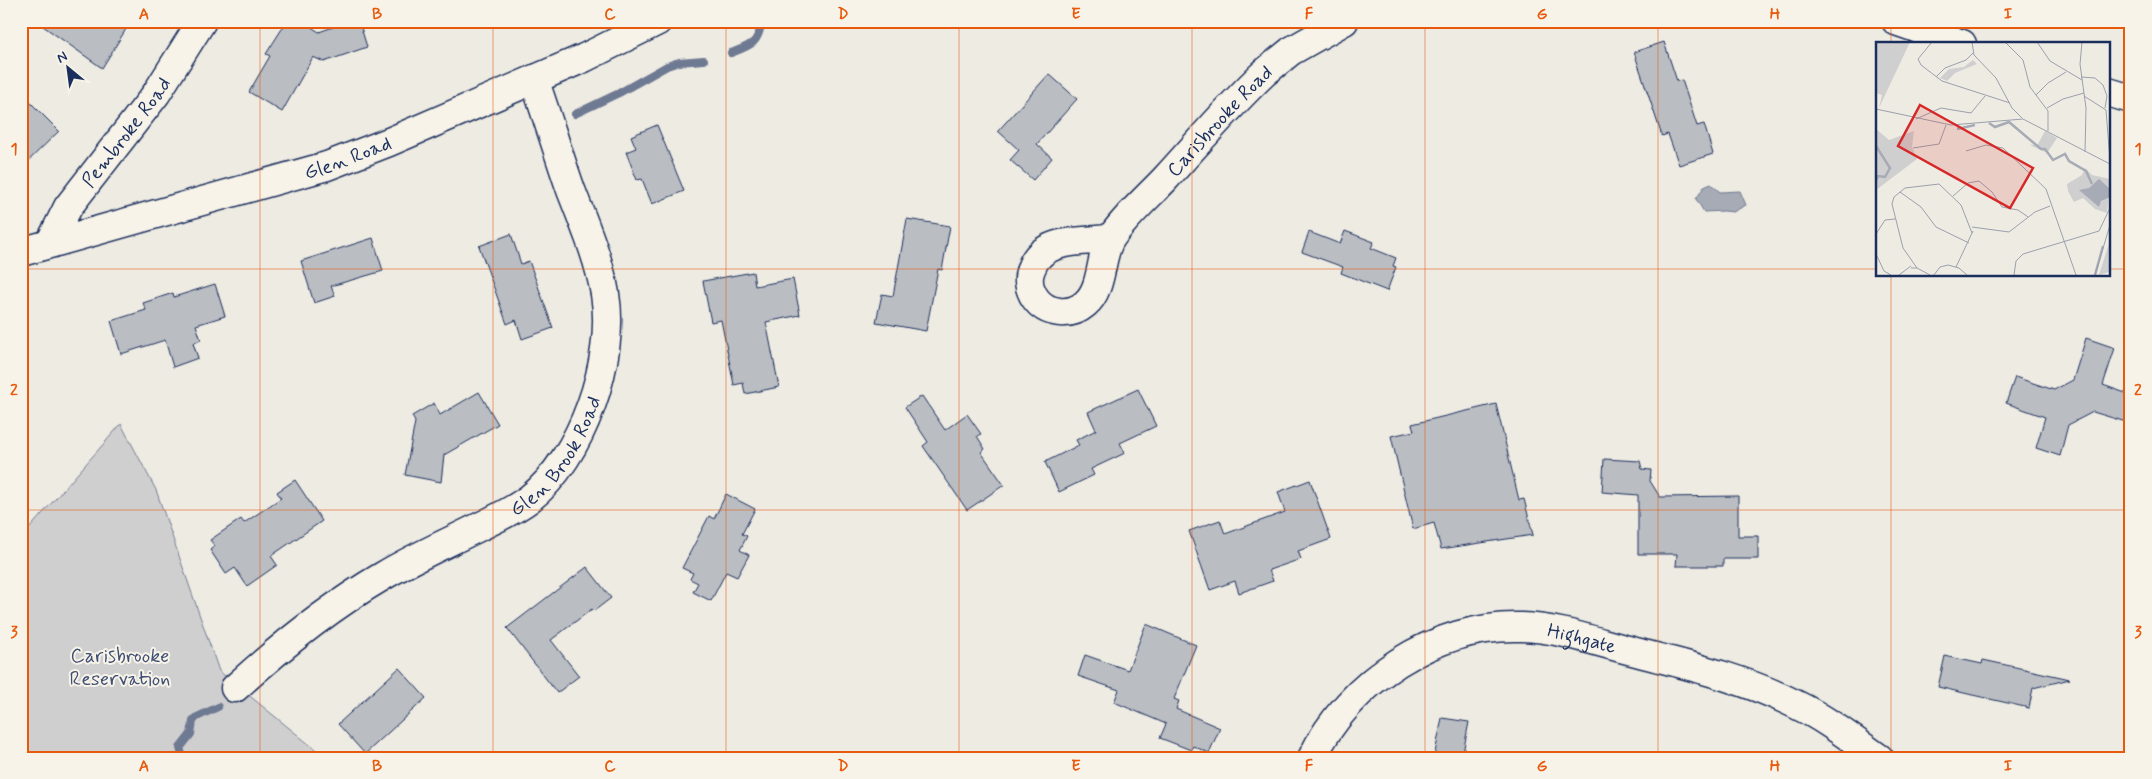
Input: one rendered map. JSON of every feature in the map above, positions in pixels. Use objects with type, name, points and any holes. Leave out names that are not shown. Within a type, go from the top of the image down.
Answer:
[{"type":"street","name":"Pembroke Road","points":[[50,243],[68,207],[156,94],[202,21]]},
{"type":"street","name":"Glen Road","points":[[21,252],[327,166],[389,142],[605,48],[658,21]]},
{"type":"street","name":"Carisbrooke Road","points":[[1110,239],[1264,73],[1291,51],[1344,21]]},
{"type":"street","points":[[1896,21],[1956,42]]},
{"type":"street","name":"Glen Brook Road","points":[[234,688],[321,617],[365,586],[408,562],[506,514],[529,499],[558,469],[585,419],[596,391],[606,347],[608,328],[605,294],[596,258],[534,79]]},
{"type":"street","points":[[2110,93],[2131,99]]},
{"type":"street","name":"Highgate","points":[[1312,758],[1323,736],[1347,706],[1372,682],[1401,662],[1426,647],[1452,637],[1479,630],[1521,627],[1548,630],[1674,661],[1756,687],[1811,712],[1879,758]]},
{"type":"green space","name":"Carisbrooke Reservation","points":[[121,424],[156,490],[219,671],[326,758],[21,758],[21,538]]},
{"type":"shaded area","points":[[1711,184],[1720,192],[1740,191],[1746,205],[1733,212],[1704,212],[1696,199],[1704,187]]},
{"type":"building","points":[[36,21],[131,21],[102,68]]},
{"type":"building","points":[[287,21],[302,21],[319,32],[350,21],[359,21],[367,47],[324,62],[313,57],[282,112],[249,92],[270,56],[266,54]]},
{"type":"building","points":[[1664,42],[1677,81],[1682,80],[1697,126],[1704,124],[1713,154],[1679,165],[1668,134],[1662,136],[1634,52]]},
{"type":"building","points":[[1049,74],[1077,99],[1037,144],[1052,158],[1033,180],[1010,160],[1019,150],[998,131]]},
{"type":"building","points":[[21,93],[59,131],[21,168]]},
{"type":"building","points":[[657,125],[684,191],[652,204],[642,179],[637,180],[626,152],[636,148],[631,136]]},
{"type":"building","points":[[907,219],[950,226],[942,270],[938,269],[926,331],[876,322],[882,294],[893,296]]},
{"type":"building","points":[[1345,231],[1374,242],[1371,248],[1396,258],[1393,266],[1396,267],[1387,291],[1341,273],[1343,267],[1302,252],[1309,232],[1340,244]]},
{"type":"building","points":[[511,234],[521,264],[529,261],[553,328],[522,339],[516,320],[507,324],[479,246]]},
{"type":"building","points":[[373,238],[383,271],[331,286],[335,296],[314,303],[301,261]]},
{"type":"building","points":[[753,272],[755,286],[793,279],[800,315],[766,322],[779,387],[745,394],[743,383],[734,385],[721,320],[711,322],[703,281]]},
{"type":"building","points":[[215,284],[225,316],[196,325],[201,340],[193,343],[198,358],[173,367],[165,340],[121,354],[111,321],[146,310],[143,303],[173,293],[174,297]]},
{"type":"building","points":[[2086,338],[2115,348],[2103,385],[2131,395],[2131,404],[2126,422],[2093,412],[2068,425],[2060,456],[2036,448],[2045,417],[2006,403],[2015,377],[2054,390],[2073,380]]},
{"type":"building","points":[[1138,389],[1156,426],[1120,443],[1125,453],[1091,469],[1094,475],[1059,492],[1045,462],[1079,445],[1076,440],[1096,430],[1088,412]]},
{"type":"building","points":[[479,392],[498,424],[444,455],[441,482],[405,475],[415,422],[412,416],[434,403],[440,415]]},
{"type":"building","points":[[922,396],[945,430],[967,414],[981,434],[977,436],[985,449],[981,452],[1004,485],[967,510],[923,446],[928,442],[905,407]]},
{"type":"building","points":[[1496,404],[1519,500],[1524,499],[1533,535],[1441,549],[1434,523],[1413,529],[1391,436],[1414,431],[1412,424]]},
{"type":"building","points":[[1604,459],[1640,461],[1642,469],[1651,470],[1650,481],[1660,497],[1738,496],[1738,536],[1758,536],[1758,559],[1723,559],[1723,566],[1676,566],[1677,554],[1638,554],[1638,495],[1602,492]]},
{"type":"building","points":[[295,480],[322,521],[271,556],[277,565],[247,586],[235,568],[226,574],[210,550],[215,546],[210,540],[241,519],[244,523],[281,498],[277,492]]},
{"type":"building","points":[[1310,480],[1331,539],[1298,551],[1301,559],[1269,570],[1273,581],[1239,593],[1235,581],[1210,590],[1189,531],[1220,520],[1225,534],[1285,512],[1278,492]]},
{"type":"building","points":[[726,494],[755,509],[742,534],[747,536],[740,550],[749,555],[737,577],[726,572],[711,601],[693,592],[698,583],[690,579],[693,573],[682,568],[709,516],[714,519]]},
{"type":"building","points":[[587,567],[611,598],[594,611],[592,609],[551,640],[579,676],[557,693],[507,628]]},
{"type":"building","points":[[1146,624],[1196,645],[1174,699],[1179,701],[1176,709],[1220,728],[1209,753],[1193,746],[1191,750],[1160,738],[1166,724],[1114,702],[1119,690],[1078,676],[1085,655],[1128,670]]},
{"type":"building","points":[[1945,656],[1982,664],[1983,660],[2070,679],[2033,688],[2029,708],[1938,687]]},
{"type":"building","points":[[399,668],[426,698],[365,754],[338,724]]},
{"type":"building","points":[[1442,718],[1469,722],[1462,758],[1434,758]]},
{"type":"waterway","points":[[731,53],[753,43],[758,35],[762,21]]},
{"type":"waterway","points":[[575,114],[619,93],[667,66],[679,62],[704,60]]},
{"type":"waterway","points":[[183,758],[180,748],[191,734],[193,721],[197,717],[218,707]]}]
